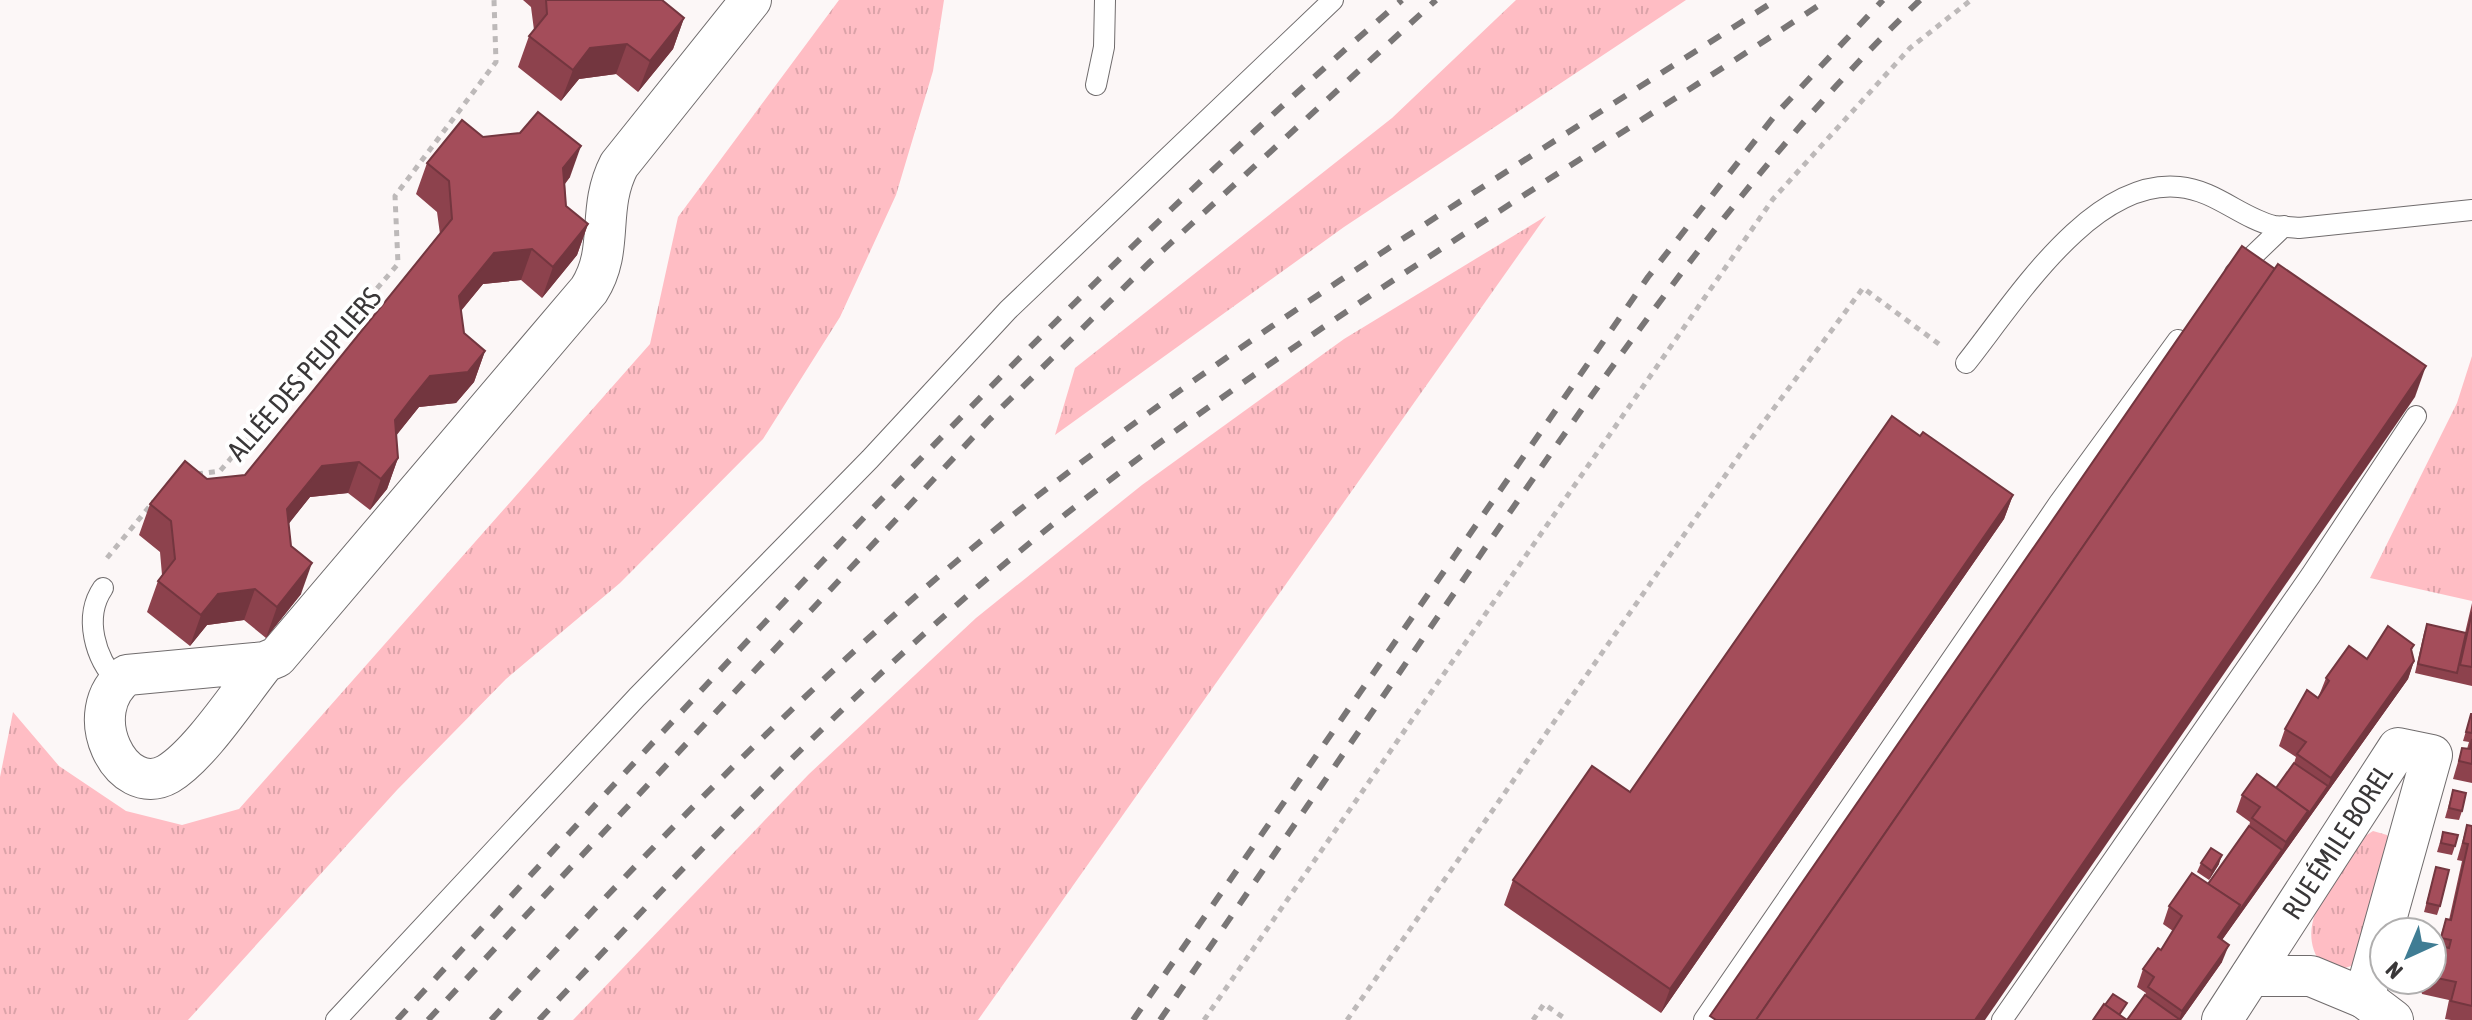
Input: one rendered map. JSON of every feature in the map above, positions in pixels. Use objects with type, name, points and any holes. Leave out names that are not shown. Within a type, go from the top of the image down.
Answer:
[{"type":"street","points":[[265,662],[127,675],[106,699],[104,710],[112,749],[137,777],[155,779],[186,760],[265,662],[287,648],[589,290],[602,263],[606,194],[619,165],[751,0]]},
{"type":"street","name":"RUE ÉMILE BOREL","points":[[2222,1020],[2398,748],[2432,755],[2378,1009],[2311,976],[2251,976]]},
{"type":"lane","points":[[1096,85],[1104,47],[1105,0]]},
{"type":"lane","points":[[336,1020],[637,697],[870,459],[1008,310],[1333,0]]},
{"type":"lane","points":[[1966,363],[2048,261],[2084,224],[2111,204],[2148,188],[2177,186],[2200,191],[2273,225],[2284,226],[2472,210]]},
{"type":"lane","points":[[2221,289],[2284,226]]},
{"type":"lane","points":[[1704,1020],[2129,403],[2192,322]]},
{"type":"lane","points":[[2002,1020],[2311,575],[2416,416]]},
{"type":"lane","points":[[103,588],[94,606],[97,647],[102,663],[118,682]]},
{"type":"path","name":"ALLÉE DES PEUPLIERS","points":[[189,475],[220,471],[398,264],[395,196],[496,62],[494,0]]},
{"type":"path","points":[[1204,1020],[1773,199],[1910,48],[1971,0]]},
{"type":"path","points":[[1347,1020],[1743,450],[1863,288],[1966,363]]},
{"type":"path","points":[[103,561],[163,489]]},
{"type":"path","points":[[1533,1020],[1544,1004],[1567,1020]]},
{"type":"green space","points":[[839,0],[944,0],[933,71],[896,195],[840,317],[763,439],[620,583],[506,679],[397,790],[188,1020],[0,1020],[0,777],[13,712],[59,766],[126,811],[182,825],[239,809],[650,344],[678,217]]},
{"type":"green space","points":[[1516,0],[1686,0],[1344,227],[1055,435],[1075,368],[1392,118]]},
{"type":"green space","points":[[1546,216],[978,1020],[573,1020],[809,774],[976,618],[1142,485],[1344,339]]},
{"type":"green space","points":[[2472,356],[2472,601],[2370,578],[2457,403]]},
{"type":"green space","points":[[2373,831],[2387,835],[2391,843],[2354,965],[2342,969],[2320,962],[2313,946],[2312,930],[2322,897],[2362,838]]},
{"type":"building","points":[[546,0],[662,0],[684,18],[650,61],[627,44],[590,48],[573,70],[529,36],[547,14]]},
{"type":"building","points":[[538,112],[581,146],[563,168],[566,206],[588,224],[553,267],[532,249],[494,253],[459,296],[464,333],[485,351],[468,372],[430,376],[412,398],[395,420],[398,458],[381,479],[359,462],[322,466],[287,509],[291,546],[312,563],[277,607],[255,589],[218,594],[201,615],[158,581],[175,559],[171,521],[150,504],[185,461],[207,479],[245,475],[452,219],[449,181],[427,163],[462,120],[483,137],[520,133]]},
{"type":"building","points":[[2242,246],[2275,269],[1756,1020],[1716,1020],[1710,1016]]},
{"type":"building","points":[[2278,264],[2426,366],[1975,1020],[1756,1020]]},
{"type":"building","points":[[1892,416],[1920,436],[1923,432],[2013,495],[1670,989],[1513,880],[1592,766],[1630,792]]},
{"type":"building","points":[[2472,612],[2472,667],[2460,665]]},
{"type":"building","points":[[2427,624],[2466,633],[2457,673],[2418,664]]},
{"type":"building","points":[[2388,626],[2414,645],[2411,649],[2414,661],[2331,778],[2297,754],[2306,742],[2285,729],[2307,690],[2318,698],[2329,681],[2326,678],[2349,646],[2367,659]]},
{"type":"building","points":[[2472,714],[2472,733],[2466,732]]},
{"type":"building","points":[[2472,739],[2472,764],[2459,761],[2462,748],[2470,749]]},
{"type":"building","points":[[2294,763],[2328,786],[2305,819],[2308,811],[2276,788]]},
{"type":"building","points":[[2257,774],[2308,811],[2286,842],[2252,818],[2260,807],[2242,795]]},
{"type":"building","points":[[2453,790],[2466,793],[2462,811],[2449,808]]},
{"type":"building","points":[[2467,825],[2472,826],[2472,1006],[2451,1001],[2456,982],[2448,980],[2448,948],[2451,940],[2448,939],[2448,919],[2451,920],[2468,844],[2463,843]]},
{"type":"building","points":[[2249,826],[2282,850],[2237,914],[2240,905],[2208,884]]},
{"type":"building","points":[[2443,832],[2458,835],[2455,846],[2441,843]]},
{"type":"building","points":[[2211,848],[2222,855],[2212,871],[2201,863]]},
{"type":"building","points":[[2436,867],[2449,870],[2440,906],[2427,903]]},
{"type":"building","points":[[2192,873],[2240,905],[2218,937],[2229,945],[2182,1011],[2148,987],[2154,977],[2143,969],[2158,948],[2161,950],[2182,916],[2169,906]]},
{"type":"building","points":[[2113,994],[2127,1003],[2119,1015],[2105,1005]]},
{"type":"building","points":[[2145,995],[2179,1019],[2127,1020]]},
{"type":"building","points":[[2104,1004],[2127,1020],[2093,1020]]},
{"type":"railway","points":[[397,1020],[762,625],[1010,367],[1268,119],[1402,0]]},
{"type":"railway","points":[[428,1020],[990,419],[1150,262],[1436,0]]},
{"type":"railway","points":[[491,1020],[618,884],[749,751],[885,624],[1027,504],[1117,436],[1302,306],[1776,0]]},
{"type":"railway","points":[[539,1020],[724,827],[851,701],[983,582],[1052,525],[1239,385],[1336,319],[1827,0]]},
{"type":"railway","points":[[1133,1020],[1648,277],[1776,114],[1883,0]]},
{"type":"railway","points":[[1160,1020],[1642,325],[1747,189],[1802,124],[1920,0]]}]
